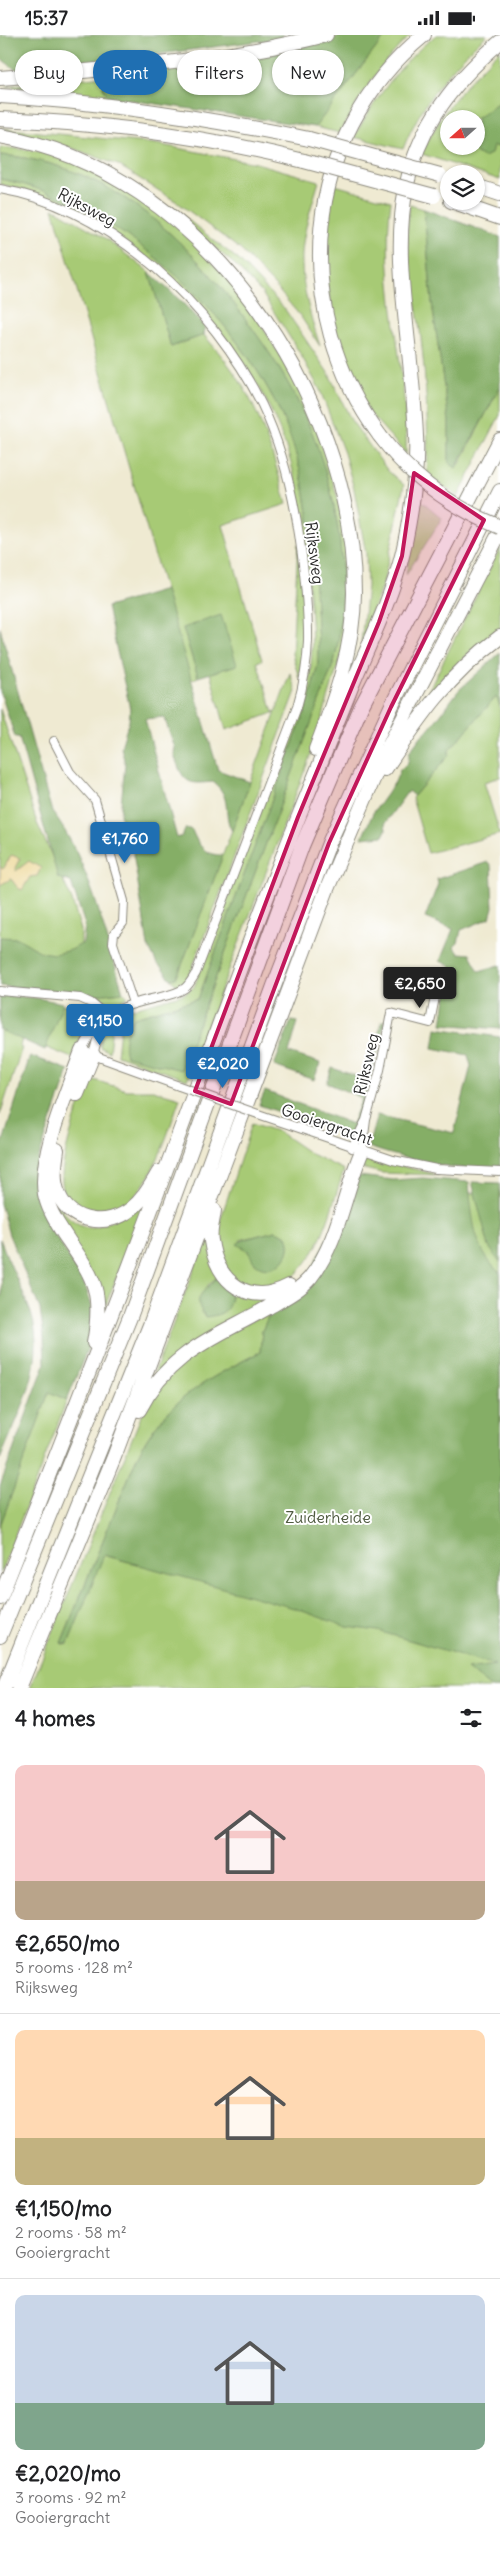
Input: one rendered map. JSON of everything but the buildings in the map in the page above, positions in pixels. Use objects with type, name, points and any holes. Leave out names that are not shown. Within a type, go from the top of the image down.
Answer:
[{"type":"highway","points":[[0,78],[164,63],[284,45],[326,35]]},
{"type":"highway","points":[[424,35],[387,73],[347,133],[326,191],[321,218],[320,276],[329,330],[339,363],[349,387],[380,436],[397,457],[429,486],[452,502],[500,527]]},
{"type":"highway","points":[[407,337],[399,296],[396,255],[396,229],[402,177],[415,143],[437,101],[467,61],[494,35]]},
{"type":"highway","points":[[0,1598],[86,1381],[173,1151],[234,982],[298,817],[378,622],[402,555],[413,492],[417,441],[407,337],[400,225],[407,177],[427,128],[445,98],[463,77],[500,42]]},
{"type":"highway","points":[[0,97],[131,107],[211,119],[309,139],[440,176]]},
{"type":"highway","points":[[0,119],[66,122],[161,134],[262,151],[440,198]]},
{"type":"highway","points":[[0,136],[34,144],[89,162],[161,207],[208,250],[245,292],[275,334],[306,392],[322,429],[345,512],[354,593],[350,639],[343,671],[314,757],[298,817]]},
{"type":"highway","points":[[485,189],[500,194]]},
{"type":"highway","points":[[476,210],[500,218]]},
{"type":"highway","points":[[0,1636],[130,1317],[302,846],[361,707],[500,440]]},
{"type":"highway","points":[[4,1688],[150,1325],[274,986],[329,843],[391,707],[500,491]]},
{"type":"highway","points":[[19,1688],[114,1457],[219,1183],[324,898],[363,803],[414,695],[500,532]]},
{"type":"highway","points":[[363,803],[425,709],[477,655],[500,637]]},
{"type":"highway","points":[[88,1053],[58,1145],[55,1163],[55,1180],[58,1195],[65,1206],[76,1215],[90,1220],[103,1221],[119,1216],[141,1200],[173,1151]]},
{"type":"highway","points":[[86,1381],[97,1328],[98,1299],[89,1270],[50,1210],[45,1193],[44,1170],[55,1128],[88,1053]]},
{"type":"highway","points":[[219,1183],[210,1239],[215,1261],[224,1277],[231,1284],[251,1293],[273,1293],[293,1284],[309,1268],[333,1217],[357,1150]]},
{"type":"highway","points":[[114,1457],[150,1393],[180,1359],[212,1335],[289,1295],[311,1277],[327,1250],[340,1218],[357,1150]]},
{"type":"street","name":"Rijksweg","points":[[0,189],[57,204],[96,225],[135,252],[178,290],[202,316],[245,374],[262,406],[288,477],[300,531],[309,649],[306,676],[297,707],[196,973],[186,988],[178,992],[136,1003]]},
{"type":"street","points":[[54,741],[70,772],[95,800],[124,901],[123,923],[114,934],[113,943],[136,1003],[105,1017],[92,1030],[88,1053]]},
{"type":"street","name":"Rijksweg","points":[[357,1150],[380,1071],[391,1013],[430,1023],[437,986]]},
{"type":"street","points":[[0,991],[80,998],[91,1003],[105,1017]]},
{"type":"street","name":"Gooiergracht","points":[[88,1053],[357,1150],[436,1169],[500,1172]]},
{"type":"highlighted area","points":[[414,473],[484,520],[391,707],[329,843],[231,1104],[195,1091],[298,817],[379,622],[402,556]]},
{"type":"green space","points":[[0,35],[283,35],[283,38],[177,50],[177,52],[167,53],[167,50],[93,50],[93,62],[83,64],[83,50],[15,50],[15,69],[0,58]]},
{"type":"green space","points":[[345,35],[386,35],[344,89],[344,50],[290,50]]},
{"type":"green space","points":[[386,35],[411,35],[371,81],[340,133],[315,127],[340,95],[344,95],[344,89]]},
{"type":"green space","points":[[436,35],[487,35],[461,60],[438,87],[418,117],[403,149],[354,137],[371,109],[400,69]]},
{"type":"green space","points":[[500,50],[500,101],[485,112],[485,110],[447,110],[456,98]]},
{"type":"green space","points":[[272,53],[272,95],[340,95],[315,127],[109,97],[108,95],[167,95],[167,68],[177,66],[177,95],[262,95],[262,55]]},
{"type":"green space","points":[[93,77],[93,95],[108,95],[109,97],[83,94],[83,78]]},
{"type":"green space","points":[[500,101],[500,147],[493,146],[491,154],[483,157],[480,155],[485,155],[485,112]]},
{"type":"green space","points":[[440,120],[440,155],[485,155],[485,149],[493,146],[500,147],[500,180],[485,175],[485,165],[455,165],[422,154]]},
{"type":"green space","points":[[0,128],[156,144],[256,163],[319,181],[305,230],[302,264],[308,306],[320,346],[301,317],[241,250],[177,202],[118,165],[72,148]]},
{"type":"green space","points":[[0,147],[47,152],[72,159],[160,210],[242,293],[308,402],[348,531],[353,615],[314,746],[187,1080],[117,1055],[120,1029],[127,1010],[184,994],[194,987],[309,682],[312,654],[311,626],[304,534],[299,498],[291,463],[265,398],[248,369],[228,341],[205,315],[155,266],[101,225],[64,205],[0,184],[0,179],[51,192],[94,213],[130,237],[166,266],[200,298],[230,333],[257,370],[278,407],[300,469],[309,517],[314,567],[318,664],[308,703],[198,999],[134,1017],[198,1025],[334,662],[342,610],[342,583],[338,529],[333,503],[319,452],[305,416],[287,382],[267,349],[244,317],[195,258],[139,208],[108,188],[75,172],[39,161],[0,155]]},
{"type":"green space","points":[[0,155],[39,161],[75,172],[108,188],[139,208],[195,258],[244,317],[267,349],[287,382],[305,416],[319,452],[333,503],[338,529],[342,583],[342,610],[334,662],[181,1070],[126,1056],[124,1047],[126,1036],[134,1017],[198,999],[308,703],[318,664],[318,642],[312,542],[305,493],[293,445],[275,401],[249,358],[216,316],[178,277],[136,242],[91,213],[45,192],[0,179]]},
{"type":"green space","points":[[335,185],[391,201],[388,233],[389,264],[406,422],[406,454],[369,412],[338,343],[325,272],[330,206]]},
{"type":"green space","points":[[410,205],[424,209],[432,303],[449,421],[449,463],[459,465],[500,387],[500,415],[458,497],[427,475],[424,372],[409,253],[408,220]]},
{"type":"green space","points":[[53,208],[105,238],[149,272],[171,347],[204,335],[226,362],[243,386],[259,418],[272,452],[287,504],[223,525],[262,660],[257,662],[273,712],[276,711],[290,673],[296,691],[190,974],[185,982],[176,985],[171,979],[176,977],[180,970],[276,712],[226,730],[210,673],[236,665],[183,628],[198,677],[191,680]]},
{"type":"green space","points":[[173,208],[240,261],[284,308],[329,374],[351,420],[388,471],[404,485],[384,580],[361,643],[367,586],[366,554],[354,489],[344,453],[320,390],[301,355],[262,293],[234,264],[171,211]]},
{"type":"green space","points":[[424,209],[500,237],[500,387],[456,468],[449,463],[449,421],[432,303]]},
{"type":"green space","points":[[149,272],[183,303],[205,327],[204,335],[171,347]]},
{"type":"green space","points":[[418,498],[442,518],[406,575]]},
{"type":"green space","points":[[298,544],[304,628],[299,678],[292,654]]},
{"type":"green space","points":[[500,548],[500,630],[473,649],[426,696]]},
{"type":"green space","points":[[165,590],[218,770],[250,782],[232,831],[229,825],[225,800],[219,788],[213,782],[194,783],[183,776],[174,754],[175,748],[164,717],[145,719],[177,838],[182,836],[186,828],[192,830],[203,849],[211,854],[223,855],[180,970],[176,978],[171,979],[156,962],[148,946],[132,846],[120,815],[125,764],[121,747],[129,721],[130,709],[107,607]]},
{"type":"green space","points":[[221,615],[237,665],[198,677],[183,628]]},
{"type":"green space","points":[[0,628],[52,812],[65,831],[86,875],[95,898],[123,992],[84,996],[59,991],[0,986],[0,937],[18,938],[41,952],[54,954],[71,950],[83,943],[85,925],[71,882],[58,878],[19,737],[15,737],[0,691]]},
{"type":"green space","points":[[500,653],[500,706],[496,697],[449,750],[449,755],[414,796],[408,791],[385,823],[386,830],[383,836],[362,838],[373,813],[395,782],[400,770],[408,762],[410,751],[459,690]]},
{"type":"green space","points":[[497,696],[500,706],[500,777],[484,782],[500,834],[428,853],[412,798],[449,755],[449,750]]},
{"type":"green space","points":[[0,709],[37,823],[72,900],[81,930],[81,961],[0,974]]},
{"type":"green space","points":[[488,862],[491,866],[493,907],[490,918],[461,930],[458,943],[454,947],[459,953],[470,954],[479,971],[500,965],[500,1029],[442,1024],[451,966],[440,961],[453,929],[425,918],[438,884],[437,879]]},
{"type":"green space","points":[[123,992],[128,997],[104,1010],[84,996]]},
{"type":"green space","points":[[0,995],[37,998],[63,1003],[45,1050],[0,1030]]},
{"type":"green space","points":[[0,999],[67,1005],[89,1012],[72,1058],[22,1038],[20,1047],[22,1048],[0,1115]]},
{"type":"green space","points":[[117,1014],[112,1027],[109,1052],[100,1047],[101,1037],[106,1024]]},
{"type":"green space","points":[[291,1021],[298,1022],[289,1053],[320,1063],[314,1080],[274,1066]]},
{"type":"green space","points":[[382,1021],[385,1021],[364,1107],[353,1137],[259,1105],[265,1091],[352,1124],[362,1098],[327,1083],[332,1068],[365,1079]]},
{"type":"green space","points":[[436,1028],[500,1037],[500,1171],[466,1169],[433,1164],[368,1147],[377,1115],[454,1133],[471,1066],[468,1055],[433,1048]]},
{"type":"green space","points":[[30,1056],[69,1070],[39,1157],[36,1176],[38,1194],[49,1224],[85,1285],[92,1307],[89,1345],[67,1400],[49,1392],[0,1526],[0,1486],[45,1364],[40,1309],[9,1235],[0,1203],[1,1148]]},
{"type":"green space","points":[[88,1078],[126,1090],[153,1090],[180,1098],[161,1151],[143,1186],[131,1200],[117,1211],[100,1216],[74,1206],[66,1196],[62,1182],[68,1144]]},
{"type":"green space","points":[[252,1123],[279,1132],[311,1154],[344,1170],[327,1222],[316,1247],[301,1269],[285,1282],[265,1286],[252,1286],[233,1277],[226,1269],[219,1248],[219,1224]],"holes":[[[276,1231],[280,1263],[273,1267],[262,1266],[252,1257],[240,1240]]]},
{"type":"green space","points":[[371,1159],[439,1175],[382,1173],[360,1168],[366,1160]]},
{"type":"green space","name":"Zuiderheide","points":[[359,1176],[393,1180],[423,1178],[469,1182],[473,1219],[479,1243],[491,1264],[500,1273],[500,1688],[492,1688],[467,1669],[495,1665],[378,1631],[347,1627],[294,1608],[104,1555],[68,1644],[61,1643],[137,1457],[148,1437],[174,1406],[189,1394],[222,1372],[260,1352],[262,1331],[271,1310],[300,1293]]},
{"type":"green space","points":[[472,1182],[500,1183],[500,1262],[489,1247]]},
{"type":"green space","name":"Zuiderheide","points":[[451,1193],[500,1193],[500,1688],[30,1688],[140,1419],[150,1400],[164,1383],[179,1367],[196,1354],[271,1310],[262,1331],[260,1352],[222,1372],[189,1394],[160,1421],[148,1438],[137,1457],[61,1643],[67,1645],[103,1555],[129,1562],[244,1369]]},
{"type":"green space","points":[[53,1198],[70,1218],[88,1227],[105,1223],[145,1204],[103,1312],[60,1220]]},
{"type":"green space","points":[[209,1231],[219,1275],[207,1286],[231,1299],[231,1288],[279,1295],[224,1325],[146,1394]]},
{"type":"green space","points":[[276,1231],[287,1236],[289,1250],[282,1262],[276,1266],[262,1267],[255,1263],[247,1250],[237,1244],[249,1238]]},
{"type":"green space","points":[[0,1239],[31,1313],[36,1351],[29,1388],[0,1460],[0,1295],[2,1296]]},
{"type":"green space","points":[[219,1275],[231,1288],[229,1306],[219,1314],[206,1317],[201,1310],[199,1299],[201,1294]]},
{"type":"green space","points":[[49,1391],[67,1400],[0,1574],[0,1526]]},
{"type":"sand","points":[[11,855],[20,858],[15,868],[16,871],[29,861],[41,868],[37,876],[30,877],[22,890],[11,879],[0,885],[0,866],[2,869],[4,868]]}]
